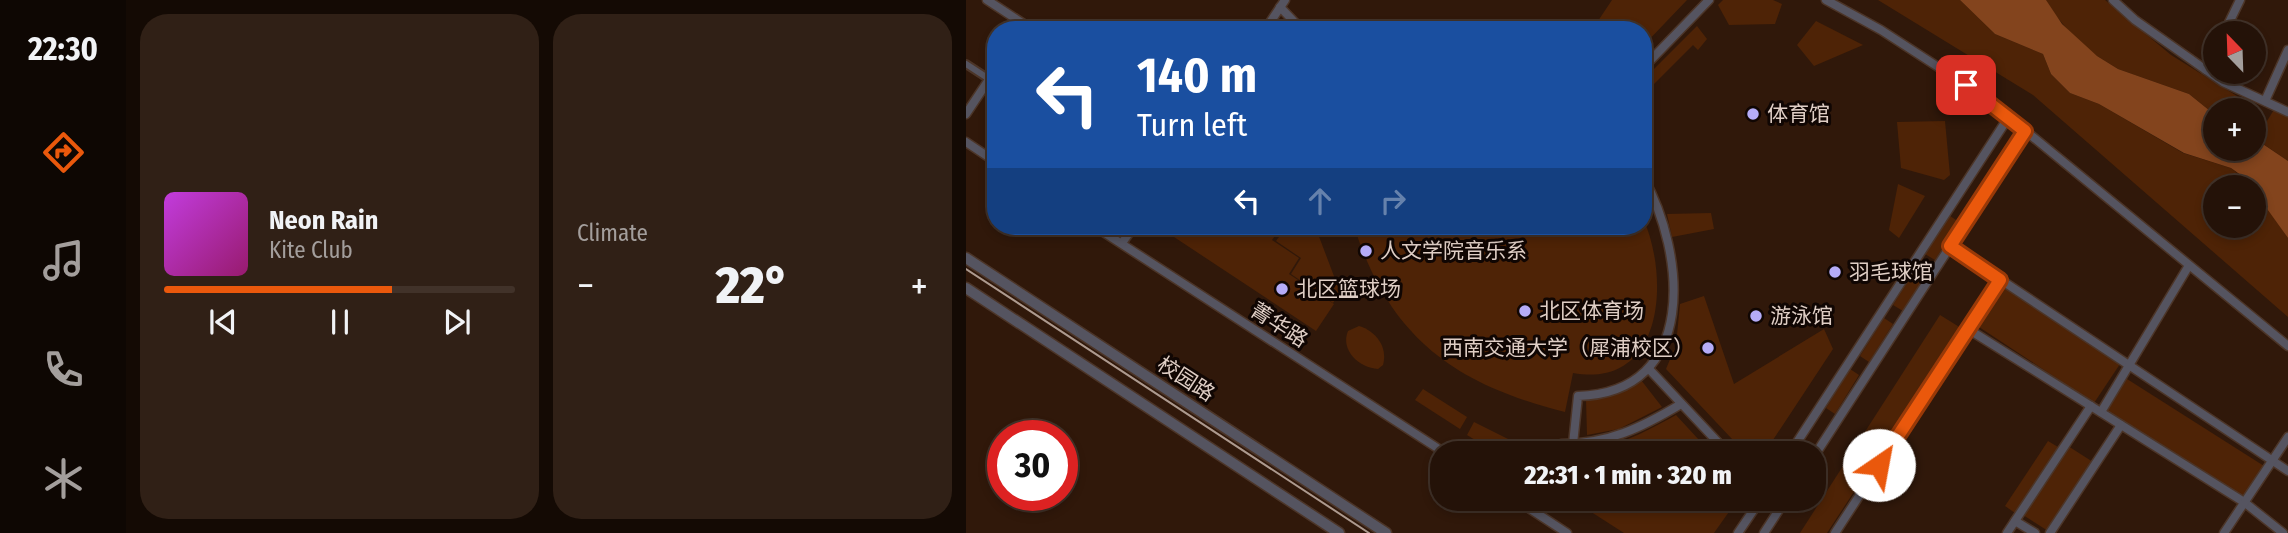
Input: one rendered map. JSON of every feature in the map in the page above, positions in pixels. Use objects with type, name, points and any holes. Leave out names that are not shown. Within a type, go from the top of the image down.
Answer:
[{"type":"street","points":[[987,0],[1014,21]]},
{"type":"street","points":[[1652,59],[1709,0]]},
{"type":"street","points":[[1826,0],[1949,73],[2113,200],[2188,267],[2288,346]]},
{"type":"street","points":[[2113,0],[2135,20],[2203,68]]},
{"type":"street","points":[[2230,21],[2240,0]]},
{"type":"street","points":[[1271,21],[1282,3],[1295,21]]},
{"type":"street","points":[[2266,99],[2288,50]]},
{"type":"street","points":[[966,64],[987,78]]},
{"type":"street","points":[[966,114],[987,82]]},
{"type":"street","points":[[2227,84],[2258,98]]},
{"type":"street","points":[[2266,101],[2288,112]]},
{"type":"street","points":[[1798,441],[2008,118]]},
{"type":"street","points":[[1824,441],[2025,131]]},
{"type":"street","points":[[966,142],[987,156]]},
{"type":"street","points":[[1573,441],[1578,396],[1618,387],[1649,369],[1667,341],[1675,288],[1666,237],[1652,193]]},
{"type":"street","name":"菁华路","points":[[1109,235],[1430,444]]},
{"type":"street","points":[[1122,243],[1128,235]]},
{"type":"street","points":[[1950,246],[2288,471]]},
{"type":"street","name":"校园路","points":[[966,258],[1386,533]]},
{"type":"street","points":[[2101,412],[2188,267]]},
{"type":"street","points":[[1835,533],[2000,280]]},
{"type":"street","points":[[966,288],[1339,533]]},
{"type":"street","points":[[1968,328],[2244,502],[2283,533]]},
{"type":"street","points":[[1649,369],[1716,441]]},
{"type":"street","points":[[1593,441],[1619,437],[1681,404]]},
{"type":"street","points":[[2007,533],[2091,406]]},
{"type":"street","points":[[2050,533],[2121,425]]},
{"type":"street","points":[[2224,533],[2288,437]]},
{"type":"street","points":[[1533,511],[1567,533]]},
{"type":"street","points":[[1738,533],[1753,511]]},
{"type":"street","points":[[1764,533],[1776,511]]},
{"type":"street","points":[[2015,521],[2035,533]]},
{"type":"shaded area","points":[[1612,0],[1687,0],[1652,37],[1652,21],[1598,21]]},
{"type":"shaded area","points":[[1723,0],[1773,0],[1782,4],[1775,24],[1729,25],[1718,5]]},
{"type":"shaded area","points":[[1878,0],[1960,0],[1995,34],[2043,54],[2051,74],[2070,93],[2099,104],[2183,153],[2231,168],[2239,175],[2203,175],[2203,238],[2266,238],[2266,206],[2288,238],[2288,317],[2033,95]]},
{"type":"shaded area","points":[[1960,0],[2046,0],[2062,24],[2097,56],[2118,69],[2189,94],[2203,105],[2203,159],[2184,153],[2099,104],[2070,93],[2051,74],[2043,54],[1995,34]]},
{"type":"shaded area","points":[[2046,0],[2105,0],[2171,55],[2203,75],[2203,84],[2218,84],[2239,98],[2203,98],[2203,105],[2189,94],[2118,69],[2077,41],[2047,5]]},
{"type":"shaded area","points":[[1816,21],[1863,45],[1814,66],[1797,45]]},
{"type":"shaded area","points":[[1697,26],[1707,39],[1698,50],[1693,45],[1652,86],[1652,71]]},
{"type":"shaded area","points":[[2275,108],[2288,115],[2288,161],[2266,146],[2266,123]]},
{"type":"shaded area","points":[[1945,121],[1950,175],[1944,180],[1901,168],[1897,122]]},
{"type":"shaded area","points":[[2266,146],[2288,161],[2288,238],[2266,207],[2266,175],[2241,175],[2231,168],[2209,161],[2266,161]]},
{"type":"shaded area","points":[[1898,184],[1925,196],[1899,238],[1889,230]]},
{"type":"shaded area","points":[[1711,213],[1714,229],[1672,237],[1667,214]]},
{"type":"shaded area","points":[[1950,216],[1959,222],[1935,260],[1925,254]]},
{"type":"shaded area","name":"北区篮球场","points":[[1171,235],[1276,235],[1272,240],[1299,258],[1289,274],[1334,304],[1316,331]]},
{"type":"shaded area","points":[[1280,235],[1318,235],[1340,292],[1333,303],[1291,274],[1301,258],[1276,241]]},
{"type":"shaded area","name":"北区体育场","points":[[1357,235],[1648,235],[1656,270],[1657,298],[1652,324],[1642,347],[1626,364],[1603,373],[1573,373],[1565,412],[1490,387],[1431,350],[1407,326],[1386,298]]},
{"type":"shaded area","points":[[1917,267],[1927,273],[1903,311],[1893,305]]},
{"type":"shaded area","points":[[2002,286],[2120,364],[2094,403],[1976,325]]},
{"type":"shaded area","points":[[1704,296],[1734,384],[1824,329],[1833,349],[1772,441],[1732,439],[1666,369],[1676,345],[1680,304]]},
{"type":"shaded area","points":[[1940,315],[1961,328],[1827,533],[1800,533],[1814,511],[1826,511],[1826,493]]},
{"type":"shaded area","points":[[1884,318],[1893,324],[1869,362],[1860,356]]},
{"type":"shaded area","points":[[1359,326],[1371,332],[1382,346],[1383,365],[1378,369],[1358,362],[1349,351],[1346,338],[1348,331]]},
{"type":"shaded area","points":[[1850,369],[1859,375],[1835,414],[1826,408]]},
{"type":"shaded area","points":[[2127,379],[2264,466],[2243,499],[2105,412]]},
{"type":"shaded area","points":[[1641,380],[1662,407],[1619,429],[1587,435],[1586,400],[1609,395]]},
{"type":"shaded area","points":[[1423,389],[1467,417],[1460,429],[1415,400]]},
{"type":"shaded area","points":[[1676,415],[1700,441],[1623,441]]},
{"type":"shaded area","points":[[1474,422],[1512,441],[1477,441],[1467,435]]},
{"type":"shaded area","points":[[2048,441],[2058,447],[2015,513],[2005,506]]},
{"type":"shaded area","points":[[2068,446],[2093,462],[2048,531],[2023,515]]},
{"type":"shaded area","points":[[1590,511],[1730,511],[1714,533],[1624,533]]},
{"type":"tram line","points":[[966,269],[1369,533]]},
{"type":"place","name":"体育馆","points":[[1753,114]]},
{"type":"place","name":"人文学院音乐系","points":[[1366,251]]},
{"type":"place","name":"羽毛球馆","points":[[1835,272]]},
{"type":"place","name":"北区篮球场","points":[[1282,289]]},
{"type":"place","name":"北区体育场","points":[[1525,311]]},
{"type":"place","name":"游泳馆","points":[[1756,316]]},
{"type":"place","name":"西南交通大学（犀浦校区）","points":[[1708,348]]},
{"type":"route","points":[[1879,465],[2000,280],[1950,246],[2025,131],[1966,85]]}]
